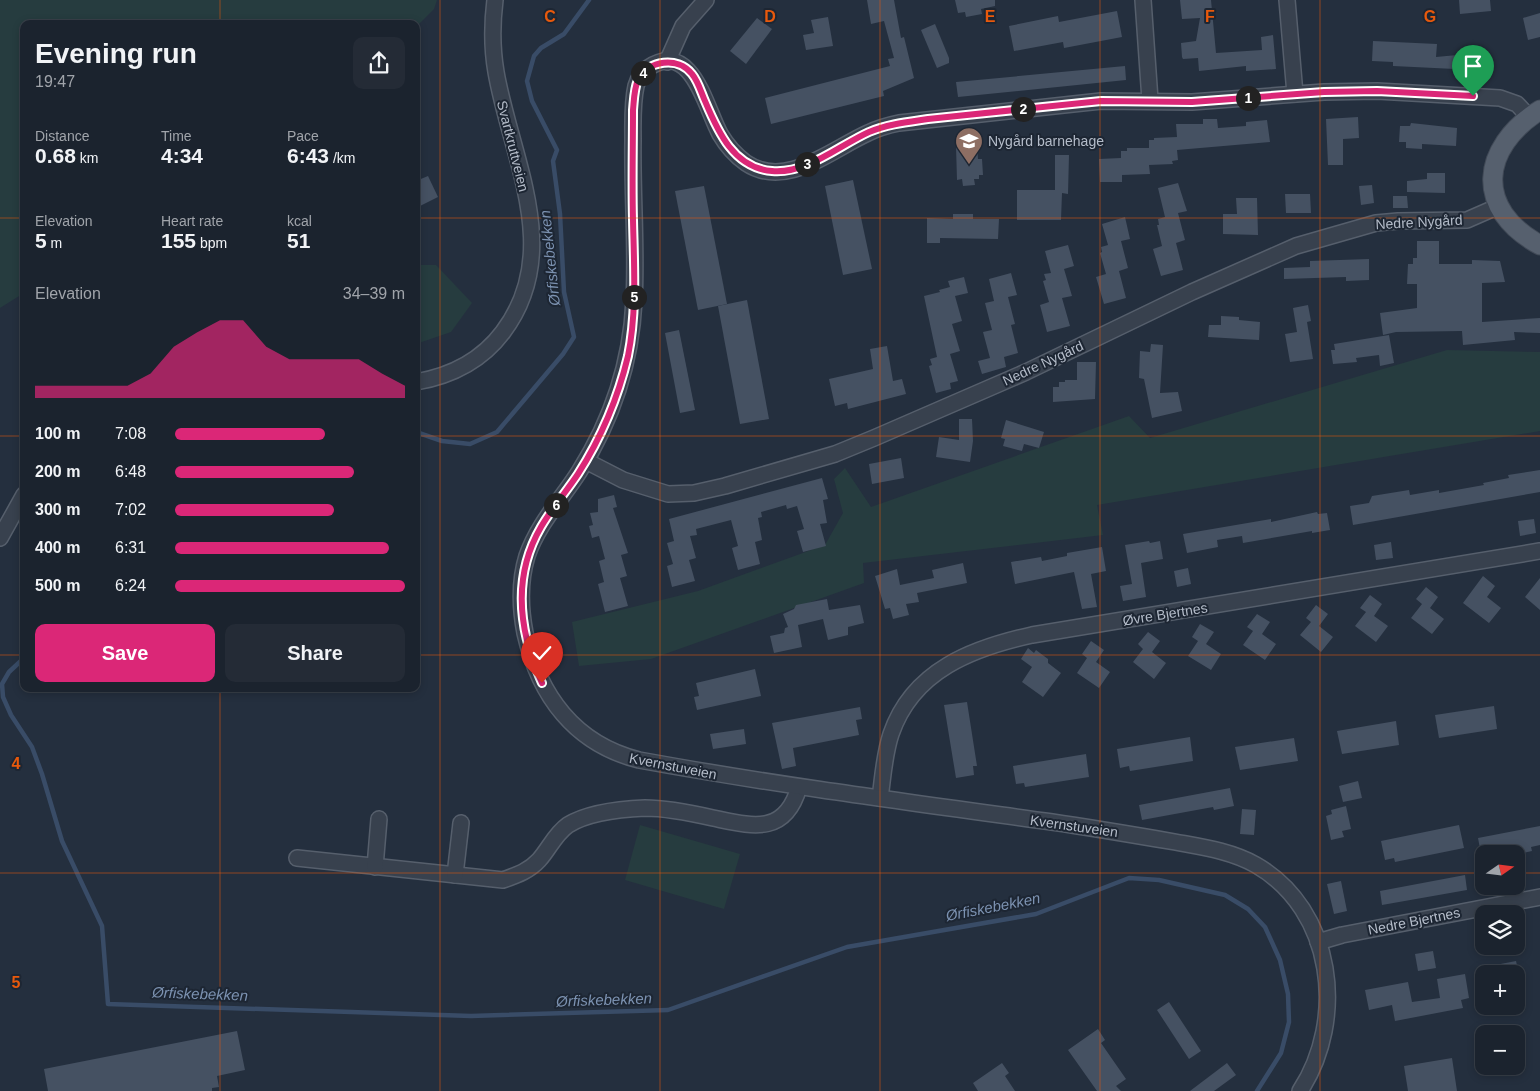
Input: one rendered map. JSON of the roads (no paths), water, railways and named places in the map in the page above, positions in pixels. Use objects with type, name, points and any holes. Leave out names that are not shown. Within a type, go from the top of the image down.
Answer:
[{"type":"main road","points":[[1535,113],[1511,133],[1497,154],[1493,174],[1499,206],[1512,224],[1540,245]]},
{"type":"street","name":"Svartkruttveien","points":[[420,381],[452,372],[488,350],[517,312],[529,280],[532,233],[520,164],[496,71],[493,31],[495,0]]},
{"type":"street","points":[[706,0],[683,26],[667,62],[683,66],[693,74],[722,137],[733,152],[748,164],[771,171],[797,168],[868,132],[899,123],[1062,104],[1150,100],[1192,102],[1295,94],[1377,91],[1500,98],[1535,113]]},
{"type":"street","points":[[1143,0],[1150,100]]},
{"type":"street","points":[[1287,0],[1295,94]]},
{"type":"street","name":"Kvernstuveien","points":[[667,62],[648,68],[643,73],[636,88],[632,154],[634,298],[631,337],[623,376],[609,415],[586,461],[535,537],[527,558],[521,586],[522,613],[527,641],[536,669],[556,708],[588,738],[623,756],[799,787],[1114,831],[1233,855],[1255,865],[1283,886],[1306,915],[1318,942],[1327,984],[1327,1019],[1320,1051],[1300,1091]]},
{"type":"street","name":"Nedre Nygård","points":[[586,461],[623,480],[668,494],[694,493],[719,488],[835,454],[874,438],[1017,376],[1192,292],[1296,246],[1376,223],[1467,220],[1499,206]]},
{"type":"street","points":[[0,538],[20,502]]},
{"type":"street","name":"Øvre Bjertnes","points":[[880,798],[892,734],[905,707],[914,694],[941,669],[957,659],[988,645],[1032,635],[1540,551]]},
{"type":"street","points":[[297,858],[503,880],[523,874],[539,860],[557,836],[569,825],[607,812],[647,808],[691,813],[748,825],[771,823],[787,812],[795,800],[799,787]]},
{"type":"street","points":[[375,867],[379,819]]},
{"type":"street","points":[[456,875],[461,823]]},
{"type":"street","name":"Nedre Bjertnes","points":[[1318,942],[1348,934],[1540,897]]},
{"type":"waterway","name":"Ørfiskebekken","points":[[420,433],[442,441],[470,444],[497,432],[563,354],[574,337],[564,292],[560,214],[553,161],[557,150],[532,101],[527,81],[534,56],[541,48],[564,34],[589,0]]},
{"type":"waterway","name":"Ørfiskebekken","points":[[20,662],[9,672],[2,684],[3,697],[11,715],[32,747],[62,841],[102,926],[108,1004],[471,1016],[668,1010],[847,947],[1036,914],[1129,878],[1159,880],[1225,895],[1248,909],[1265,927],[1280,960],[1288,994],[1289,1022],[1281,1053],[1257,1091]]},
{"type":"place","name":"Nygård barnehage","points":[[969,165]]}]
